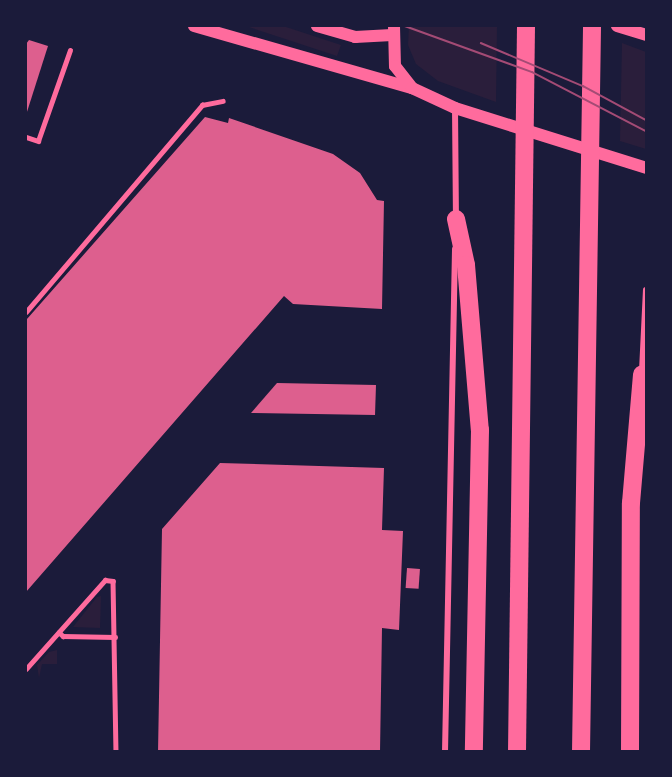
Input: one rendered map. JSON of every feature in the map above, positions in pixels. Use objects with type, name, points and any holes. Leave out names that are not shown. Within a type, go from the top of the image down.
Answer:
[{"type":"highway","points":[[517,752],[526,26]]},
{"type":"highway","points":[[581,752],[592,26]]},
{"type":"highway","points":[[456,219],[466,265],[480,430],[474,752]]},
{"type":"highway","points":[[630,752],[631,503],[644,378]]},
{"type":"main road","points":[[194,26],[412,88],[455,108],[646,168]]},
{"type":"main road","points":[[318,26],[355,37],[393,30],[395,66],[412,88]]},
{"type":"main road","points":[[617,26],[646,35]]},
{"type":"street","points":[[445,752],[456,219],[455,108]]},
{"type":"street","points":[[644,378],[646,290]]},
{"type":"lane","points":[[26,137],[38,141],[70,50]]},
{"type":"lane","points":[[26,312],[202,105],[223,101]]},
{"type":"lane","points":[[26,669],[105,580],[113,581],[116,752]]},
{"type":"lane","points":[[59,632],[63,636],[115,637]]},
{"type":"shaded area","points":[[246,26],[283,26],[341,45],[337,56]]},
{"type":"shaded area","points":[[409,26],[497,26],[496,102],[438,81],[416,64],[408,45]]},
{"type":"shaded area","points":[[622,43],[646,52],[646,149],[620,141]]},
{"type":"shaded area","points":[[101,596],[100,628],[73,627],[97,597]]},
{"type":"shaded area","points":[[57,650],[57,664],[42,664],[39,678],[37,665],[49,652]]},
{"type":"building","points":[[29,40],[48,46],[26,115],[26,44]]},
{"type":"building","points":[[205,117],[228,123],[229,118],[333,154],[360,173],[377,200],[384,201],[382,309],[293,304],[284,296],[26,592],[27,319]]},
{"type":"building","points":[[277,383],[376,385],[375,415],[251,413]]},
{"type":"building","points":[[220,463],[384,468],[382,530],[403,531],[399,630],[382,628],[380,752],[158,752],[162,529]]},
{"type":"building","points":[[407,568],[420,569],[419,589],[406,588]]},
{"type":"tram line","points":[[405,26],[532,72],[646,131]]},
{"type":"tram line","points":[[481,43],[583,86],[646,120]]}]
